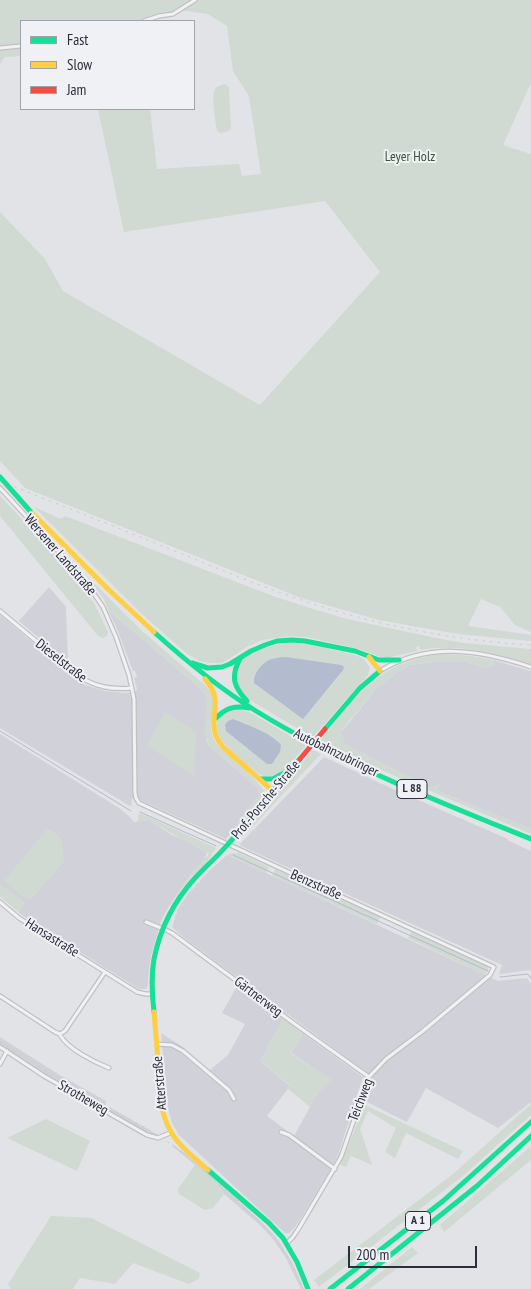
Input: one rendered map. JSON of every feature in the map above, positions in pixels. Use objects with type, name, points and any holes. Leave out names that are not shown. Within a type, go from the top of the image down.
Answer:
[{"type":"main road","name":"L 88","points":[[0,477],[30,511],[105,587],[187,660],[254,710]]},
{"type":"main road","points":[[187,660],[208,668],[222,667],[265,644],[292,640],[355,651],[379,660],[399,660]]},
{"type":"main road","points":[[242,656],[234,672],[235,686],[254,710]]},
{"type":"main road","points":[[368,656],[380,671]]},
{"type":"main road","points":[[187,660],[214,690],[216,706],[214,731],[217,739],[273,791]]},
{"type":"main road","name":"Prof.-Porsche-Straße","points":[[228,845],[360,688],[380,671]]},
{"type":"main road","points":[[215,718],[220,712],[233,706],[242,706],[254,710]]},
{"type":"main road","name":"Autobahnzubringer","points":[[254,710],[353,763],[531,839]]},
{"type":"main road","points":[[259,778],[273,779],[291,769]]},
{"type":"main road","name":"Atterstraße","points":[[228,845],[194,879],[170,913],[163,928],[154,960],[152,994],[163,1117],[170,1133],[182,1146],[269,1224],[287,1243],[299,1264],[308,1289]]},
{"type":"main road","name":"A 1","points":[[330,1289],[443,1201],[531,1122]]},
{"type":"main road","name":"A 1","points":[[348,1289],[477,1186],[531,1136]]},
{"type":"street","points":[[147,20],[173,14],[195,0]]},
{"type":"street","points":[[0,48],[20,46]]},
{"type":"street","name":"Wersener Landstraße","points":[[0,488],[74,568],[103,607],[116,637],[132,688],[135,793],[139,803]]},
{"type":"street","name":"Dieselstraße","points":[[0,611],[87,682],[104,687],[132,688]]},
{"type":"street","name":"Prof.-Porsche-Straße","points":[[380,671],[399,660],[426,652],[440,651],[486,655],[531,667]]},
{"type":"street","name":"Benzstraße","points":[[139,803],[494,967]]},
{"type":"street","name":"Hansastraße","points":[[0,902],[20,918],[137,992],[152,994]]},
{"type":"street","name":"Gärtnerweg","points":[[146,922],[172,933],[369,1077]]},
{"type":"street","name":"Teichweg","points":[[287,1243],[299,1228],[335,1169],[344,1150],[369,1077],[386,1059],[490,976],[494,967]]},
{"type":"street","points":[[60,1034],[105,972]]},
{"type":"street","points":[[0,996],[60,1034],[63,1040],[70,1046],[109,1068]]},
{"type":"street","points":[[156,1044],[172,1045],[183,1051],[230,1090],[234,1099]]},
{"type":"street","name":"Strotheweg","points":[[0,1047],[44,1076],[147,1135],[158,1138],[170,1133]]},
{"type":"street","points":[[0,1064],[7,1051]]},
{"type":"street","points":[[281,1132],[289,1135],[335,1169]]},
{"type":"shaded area","points":[[49,587],[66,607],[68,663],[19,621]]},
{"type":"shaded area","points":[[108,610],[205,693],[207,701],[206,740],[210,747],[258,788],[258,797],[226,839],[140,800],[132,798],[130,806],[0,728],[0,615],[85,685],[106,691],[135,692],[137,689],[134,678],[137,677]]},
{"type":"shaded area","points":[[493,660],[531,671],[531,829],[413,781],[330,743],[376,689],[410,665],[433,662],[466,662],[486,668],[494,665]]},
{"type":"shaded area","points":[[0,734],[119,808],[134,822],[149,820],[172,835],[189,842],[207,853],[202,863],[190,875],[161,921],[151,956],[146,989],[139,989],[102,966],[22,915],[0,896]]},
{"type":"shaded area","points":[[324,757],[531,851],[531,970],[499,974],[502,965],[241,846],[240,844]]},
{"type":"shaded area","points":[[227,855],[498,981],[527,978],[531,984],[531,1102],[498,1128],[426,1088],[407,1122],[363,1100],[373,1078],[372,1076],[219,964],[172,927],[178,909],[188,894]]},
{"type":"shaded area","points":[[237,986],[283,1019],[260,1061],[290,1086],[267,1116],[294,1136],[316,1096],[331,1080],[291,1053],[302,1037],[302,1033],[363,1077],[338,1155],[296,1226],[289,1233],[285,1233],[179,1135],[172,1123],[168,1108],[161,1033],[183,1047],[210,1070],[228,1055],[245,1024],[222,1013]]},
{"type":"shaded area","points":[[0,1037],[58,1074],[106,1101],[106,1105],[158,1135],[146,1133],[44,1074],[0,1044]]},
{"type":"shaded area","points":[[172,1144],[185,1153],[267,1227],[279,1241],[292,1262],[304,1289],[301,1289],[286,1258],[273,1239]]},
{"type":"green space","name":"Leyer Holz","points":[[0,0],[531,0],[531,83],[503,145],[531,154],[531,632],[515,625],[500,607],[481,599],[468,626],[531,635],[531,641],[458,634],[379,620],[301,598],[25,488],[0,461],[0,212],[45,259],[63,291],[260,405],[380,272],[325,201],[124,232],[98,110],[150,110],[157,169],[239,164],[242,176],[261,174],[249,96],[233,71],[227,26],[208,14],[177,10],[147,20],[20,20],[20,56],[5,57],[0,64]]},
{"type":"green space","points":[[224,84],[229,89],[231,128],[229,131],[221,133],[217,131],[213,95],[217,87]]},
{"type":"green space","points":[[0,496],[69,570],[94,603],[108,632],[107,636],[103,638],[98,636],[0,516]]},
{"type":"green space","points":[[34,507],[61,519],[65,516],[273,596],[347,619],[463,643],[531,649],[531,664],[476,650],[434,648],[420,650],[419,646],[416,647],[417,651],[387,658],[356,648],[306,637],[290,636],[262,640],[221,663],[200,661],[187,654],[142,614]]},
{"type":"green space","points":[[87,576],[142,631],[207,687],[213,696],[214,703],[211,729],[214,740],[253,777],[264,791],[262,799],[226,839],[258,797],[258,788],[210,747],[204,733],[207,701],[205,693],[108,610],[104,599]]},
{"type":"green space","points":[[291,643],[306,644],[358,656],[364,659],[370,668],[368,675],[313,737],[248,698],[244,695],[238,683],[238,669],[248,656],[265,648]]},
{"type":"green space","points":[[441,654],[474,656],[493,660],[494,665],[486,668],[466,662],[433,662],[410,665],[376,689],[341,731],[345,744],[413,778],[413,781],[430,788],[441,783],[437,791],[530,828],[531,826],[531,834],[341,753],[320,741],[345,709],[371,683],[401,664]]},
{"type":"green space","points":[[234,709],[241,709],[251,713],[306,745],[277,774],[266,777],[262,776],[233,752],[219,736],[217,722],[219,718]]},
{"type":"green space","points":[[165,712],[196,731],[194,776],[147,746]]},
{"type":"green space","points":[[313,750],[321,754],[252,827],[250,826],[282,786]]},
{"type":"green space","points":[[140,813],[216,848],[207,862],[191,877],[178,894],[190,875],[209,854],[149,820],[138,822],[138,815]]},
{"type":"green space","points":[[46,830],[51,830],[62,839],[64,862],[32,899],[25,898],[4,881]]},
{"type":"green space","points":[[239,853],[269,867],[266,873],[227,855]]},
{"type":"green space","points":[[275,869],[380,917],[377,924],[272,876]]},
{"type":"green space","points":[[0,884],[26,903],[19,912],[0,896]]},
{"type":"green space","points":[[412,931],[486,965],[488,971],[485,975],[408,938]]},
{"type":"green space","points":[[283,1019],[302,1033],[302,1037],[291,1054],[332,1080],[316,1096],[310,1107],[288,1089],[290,1085],[260,1061]]},
{"type":"green space","points":[[531,1104],[531,1115],[464,1175],[319,1287],[314,1280],[453,1174]]},
{"type":"green space","points":[[365,1105],[463,1151],[458,1159],[406,1133],[395,1158],[385,1152],[396,1128],[368,1111],[360,1129],[372,1165],[351,1156],[346,1167],[340,1165]]},
{"type":"green space","points":[[46,1119],[90,1141],[77,1171],[7,1138]]},
{"type":"green space","points":[[531,1146],[531,1160],[444,1232],[440,1225]]},
{"type":"green space","points":[[195,1165],[223,1190],[224,1194],[213,1208],[205,1210],[179,1194],[178,1189]]},
{"type":"green space","points":[[51,1216],[91,1218],[200,1273],[199,1279],[189,1284],[133,1263],[115,1284],[80,1278],[73,1289],[11,1289],[8,1284]]},
{"type":"green space","points":[[412,1247],[418,1253],[369,1289],[360,1289]]},
{"type":"water","points":[[286,657],[344,667],[303,719],[254,683],[256,673],[263,664],[271,659]]},
{"type":"water","points":[[233,719],[266,733],[281,745],[280,752],[272,764],[267,764],[226,731],[225,725]]},
{"type":"waterway","points":[[0,731],[131,811]]},
{"type":"waterway","points":[[140,812],[216,846]]},
{"type":"waterway","points":[[233,855],[488,971]]},
{"type":"waterway","points":[[500,977],[528,974],[531,979]]},
{"type":"railway","points":[[0,481],[240,577],[326,608],[376,622],[453,637],[531,645]]},
{"type":"railway","points":[[0,1042],[81,1092],[156,1134],[205,1171],[274,1238],[290,1262],[303,1289]]},
{"type":"traffic: fast","points":[[0,477],[30,511]]},
{"type":"traffic: fast","points":[[154,632],[229,693],[289,730],[391,781],[531,839]]},
{"type":"traffic: fast","points":[[192,663],[208,668],[222,667],[265,645],[277,641],[292,640],[355,651],[379,660],[399,660]]},
{"type":"traffic: fast","points":[[240,659],[234,677],[236,686],[247,701]]},
{"type":"traffic: fast","points":[[325,729],[360,688],[380,671]]},
{"type":"traffic: fast","points":[[216,718],[231,708],[249,708]]},
{"type":"traffic: fast","points":[[154,1012],[152,986],[154,959],[164,926],[174,906],[187,887],[225,848],[300,759]]},
{"type":"traffic: fast","points":[[261,779],[273,779],[291,769]]},
{"type":"traffic: fast","points":[[330,1289],[443,1201],[531,1122]]},
{"type":"traffic: fast","points":[[348,1289],[477,1186],[531,1136]]},
{"type":"traffic: fast","points":[[208,1170],[269,1223],[283,1238],[297,1262],[308,1289]]},
{"type":"traffic: slow","points":[[30,511],[154,632]]},
{"type":"traffic: slow","points":[[369,657],[380,671]]},
{"type":"traffic: slow","points":[[205,679],[214,694],[214,725],[218,740],[223,747],[273,791]]},
{"type":"traffic: slow","points":[[154,1012],[162,1108],[165,1119],[179,1144],[208,1170]]},
{"type":"traffic: jam","points":[[300,759],[325,729]]}]
